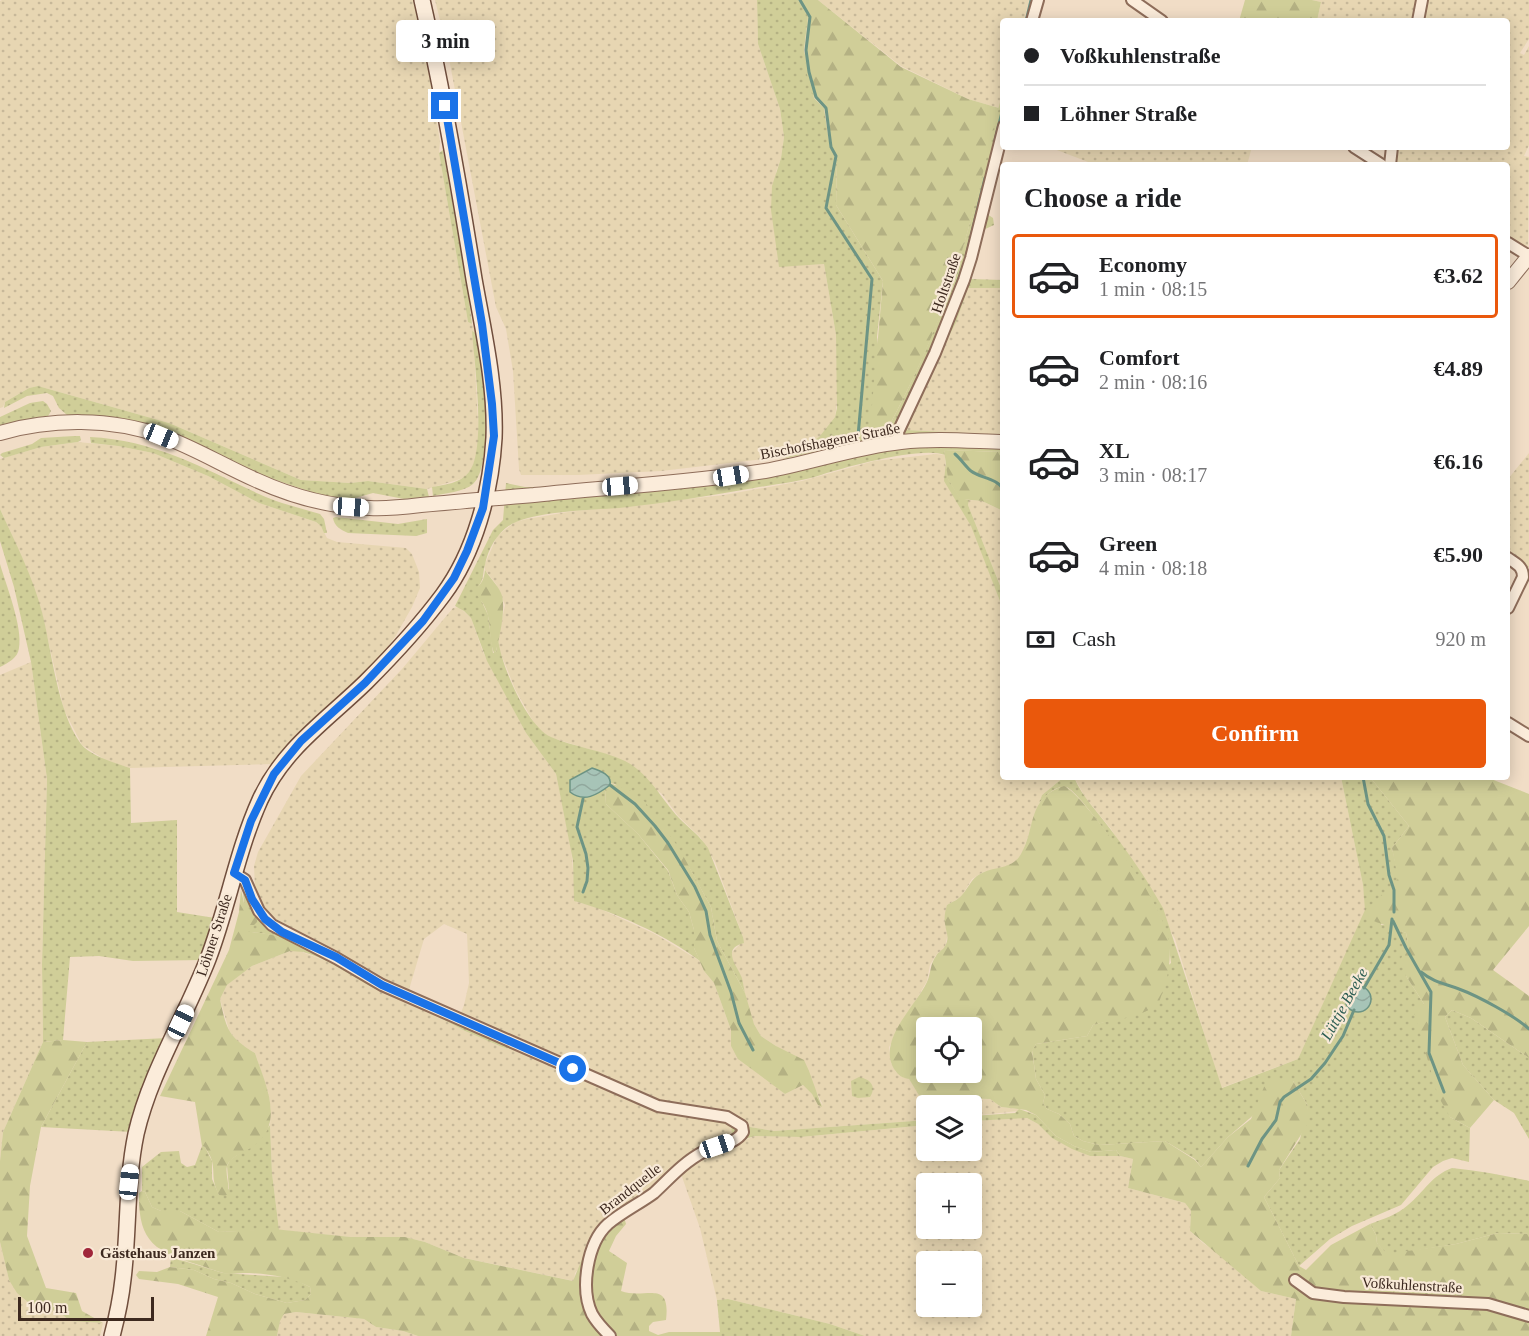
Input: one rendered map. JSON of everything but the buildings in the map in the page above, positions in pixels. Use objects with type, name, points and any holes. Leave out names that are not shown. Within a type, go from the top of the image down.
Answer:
[{"type":"main road","name":"Löhner Straße","points":[[112,1336],[123,1277],[131,1162],[139,1123],[151,1088],[212,947],[234,873],[261,798],[285,758],[365,683],[423,621],[451,584],[477,527],[484,500],[494,436],[489,373],[453,148],[422,0]]},
{"type":"street","points":[[1033,18],[1038,0]]},
{"type":"street","points":[[1132,0],[1158,18]]},
{"type":"street","points":[[1419,18],[1422,0]]},
{"type":"street","name":"Holtstraße","points":[[899,442],[898,432],[951,318],[971,258],[1000,142]]},
{"type":"street","points":[[1359,150],[1377,162]]},
{"type":"street","points":[[1510,244],[1529,256],[1510,280]]},
{"type":"street","name":"Bischofshagener Straße","points":[[0,433],[32,425],[87,422],[135,429],[189,447],[279,489],[330,504],[384,508],[731,476],[796,465],[899,442],[950,440],[1000,442]]},
{"type":"street","points":[[1510,559],[1521,567],[1523,578],[1510,604]]},
{"type":"street","points":[[1510,724],[1529,736]]},
{"type":"street","name":"Brandquelle","points":[[234,873],[245,880],[259,911],[272,925],[336,957],[382,985],[658,1106],[727,1118],[742,1126],[743,1131],[740,1137],[705,1151],[682,1166],[653,1193],[606,1225],[593,1248],[586,1272],[586,1285],[592,1314],[610,1336]]},
{"type":"street","name":"Voßkuhlenstraße","points":[[1295,1280],[1314,1293],[1344,1297],[1488,1304],[1529,1316]]},
{"type":"shaded area","points":[[413,0],[428,67],[440,142],[439,153],[468,322],[472,324],[477,334],[473,332],[478,452],[471,470],[464,478],[427,489],[368,481],[350,483],[301,480],[169,423],[38,386],[29,388],[5,402],[0,408],[0,1]]},
{"type":"shaded area","points":[[435,0],[757,0],[758,44],[780,109],[784,137],[776,172],[779,266],[824,264],[836,335],[838,395],[835,417],[809,446],[795,454],[782,457],[661,471],[521,475],[513,371],[506,329],[496,307],[447,48]]},
{"type":"shaded area","points":[[818,0],[1029,0],[1025,18],[1000,18],[999,108],[968,99],[901,66]]},
{"type":"shaded area","points":[[1312,0],[1418,0],[1415,18],[1318,18],[1321,2]]},
{"type":"shaded area","points":[[1425,0],[1529,0],[1529,39],[1520,53],[1524,55],[1529,46],[1529,145],[1524,156],[1529,157],[1528,245],[1523,247],[1510,239],[1510,162],[1395,162],[1397,150],[1510,150],[1510,18],[1422,18]]},
{"type":"shaded area","points":[[1057,150],[1251,150],[1248,162],[1088,162]]},
{"type":"shaded area","points":[[968,288],[1000,288],[1000,435],[907,430],[940,353],[956,323]]},
{"type":"shaded area","points":[[78,442],[118,446],[153,453],[208,476],[259,503],[316,522],[321,526],[327,538],[337,542],[406,548],[412,554],[419,572],[420,588],[395,637],[379,659],[335,700],[274,764],[130,768],[107,761],[82,745],[64,710],[41,609],[0,509],[0,459],[41,447]]},
{"type":"shaded area","points":[[1529,453],[1529,568],[1510,554],[1510,477]]},
{"type":"shaded area","points":[[945,455],[945,465],[979,544],[1000,601],[1000,780],[1060,780],[1042,795],[1022,854],[1015,862],[1003,868],[983,872],[972,879],[961,897],[947,905],[945,925],[948,933],[945,947],[930,965],[927,981],[889,1047],[891,1063],[896,1072],[909,1079],[920,1095],[916,1095],[916,1121],[774,1131],[659,1104],[460,1015],[469,983],[467,934],[444,924],[424,939],[408,993],[285,932],[262,908],[255,887],[254,866],[258,852],[301,776],[402,669],[453,608],[459,607],[471,618],[483,652],[526,733],[556,774],[571,848],[576,902],[594,906],[655,934],[700,961],[704,971],[714,983],[731,1030],[731,1046],[785,1094],[803,1085],[823,1105],[814,1087],[776,1046],[761,1036],[754,1024],[749,1013],[742,979],[732,958],[732,952],[741,943],[743,937],[715,862],[700,837],[678,816],[662,794],[608,755],[549,737],[537,728],[515,689],[499,649],[498,638],[505,605],[496,584],[485,570],[485,564],[497,536],[515,522],[568,512],[724,495],[802,481],[874,461]]},
{"type":"shaded area","points":[[969,500],[982,501],[1000,510],[1000,585],[968,505]]},
{"type":"shaded area","points":[[31,662],[47,779],[42,964],[43,1042],[3,1132],[0,1161],[0,675]]},
{"type":"shaded area","points":[[1076,780],[1342,780],[1366,910],[1298,1059],[1221,1088],[1175,939],[1111,829],[1085,797]]},
{"type":"shaded area","points":[[290,951],[299,951],[326,961],[422,1005],[423,1009],[465,1031],[502,1047],[526,1053],[673,1115],[732,1125],[732,1134],[727,1139],[680,1161],[642,1196],[575,1273],[574,1281],[464,1258],[425,1242],[405,1237],[351,1237],[279,1230],[272,1173],[271,1109],[268,1092],[255,1053],[237,1042],[229,1030],[220,999],[227,985],[252,966]]},
{"type":"shaded area","points":[[982,1099],[990,1099],[1001,1107],[1019,1109],[1018,1111],[982,1115]]},
{"type":"shaded area","points":[[1027,1118],[1038,1124],[1052,1138],[1090,1156],[1120,1156],[1133,1159],[1128,1188],[1185,1203],[1191,1211],[1190,1231],[1203,1243],[1218,1253],[1261,1291],[1296,1299],[1291,1336],[865,1336],[830,1324],[728,1299],[717,1300],[700,1228],[681,1174],[707,1156],[755,1136],[801,1137],[916,1126],[916,1161],[982,1161],[982,1120]]},
{"type":"shaded area","points":[[0,1242],[9,1280],[28,1302],[59,1312],[70,1321],[103,1323],[100,1336],[0,1336]]},
{"type":"shaded area","points":[[296,1312],[364,1319],[376,1327],[418,1336],[277,1336],[280,1320],[284,1314]]},
{"type":"green space","points":[[757,0],[798,0],[808,16],[804,50],[814,98],[824,108],[830,148],[837,157],[836,205],[883,281],[877,337],[889,426],[935,328],[953,278],[969,226],[1000,103],[1000,150],[1004,150],[987,214],[993,218],[994,225],[983,230],[970,279],[1000,280],[1000,288],[968,288],[956,323],[940,353],[907,430],[1000,435],[1000,452],[944,450],[945,455],[919,453],[902,455],[788,483],[670,502],[527,518],[504,529],[495,540],[486,559],[482,580],[476,589],[488,615],[493,653],[496,652],[498,638],[509,678],[533,721],[551,737],[616,757],[634,766],[708,848],[743,937],[744,943],[733,949],[732,958],[742,978],[745,993],[717,941],[711,907],[689,867],[610,781],[600,791],[605,789],[606,804],[638,834],[668,871],[677,895],[689,912],[694,930],[694,948],[700,961],[672,942],[640,925],[574,901],[573,861],[556,774],[526,733],[487,661],[471,618],[455,606],[493,530],[503,520],[506,483],[539,487],[674,476],[762,465],[824,453],[885,437],[782,459],[795,454],[819,437],[835,417],[837,408],[836,335],[824,264],[779,267],[771,210],[772,186],[781,158],[784,137],[780,109],[758,44]]},
{"type":"green space","points":[[798,0],[818,0],[901,67],[968,99],[999,108],[955,274],[920,363],[889,426],[870,428],[883,281],[836,205],[837,157],[834,156],[829,139],[825,110],[814,97],[807,75],[805,56],[808,16]]},
{"type":"green space","points":[[1245,0],[1321,2],[1318,18],[1240,18]]},
{"type":"green space","points":[[443,150],[472,324],[468,322],[439,153]]},
{"type":"green space","points":[[472,331],[477,334],[482,366],[486,412],[484,457],[480,473],[473,484],[460,491],[433,496],[432,487],[462,479],[469,472],[474,461],[477,445],[478,404]]},
{"type":"green space","points":[[38,386],[169,423],[301,480],[350,483],[368,481],[427,489],[429,497],[404,499],[373,493],[348,500],[317,494],[264,476],[189,440],[162,430],[87,416],[67,415],[59,408],[53,396],[47,393],[27,396],[4,408],[5,402],[29,388]]},
{"type":"green space","points":[[43,401],[51,411],[47,418],[0,427],[0,417],[30,403]]},
{"type":"green space","points":[[80,436],[81,440],[78,442],[41,447],[4,458],[0,455],[32,444],[41,438]]},
{"type":"green space","points":[[90,437],[113,439],[157,449],[198,465],[266,497],[320,514],[324,519],[327,533],[324,533],[316,522],[259,503],[208,476],[153,453],[91,443]]},
{"type":"green space","points":[[944,450],[1000,452],[1000,510],[982,501],[960,499],[948,479]]},
{"type":"green space","points":[[946,461],[948,479],[960,498],[969,500],[968,505],[1000,585],[1000,601],[971,526],[944,481]]},
{"type":"green space","points":[[0,509],[34,586],[46,628],[56,680],[73,730],[81,744],[90,752],[130,768],[131,823],[177,820],[177,912],[215,918],[204,960],[133,961],[99,956],[70,957],[63,1040],[43,1042],[42,964],[47,779],[31,662],[14,587],[0,541]]},
{"type":"green space","points":[[333,518],[398,524],[427,519],[427,533],[416,536],[348,533],[336,525]]},
{"type":"green space","points":[[0,564],[10,594],[20,639],[17,655],[0,667]]},
{"type":"green space","points":[[485,570],[503,599],[502,624],[495,655],[487,612],[473,590],[482,582]]},
{"type":"green space","points":[[1060,780],[1075,780],[1151,888],[1163,908],[1222,1088],[1298,1059],[1365,910],[1363,885],[1342,780],[1372,780],[1409,826],[1392,848],[1399,879],[1381,925],[1388,925],[1406,933],[1408,942],[1406,976],[1424,1004],[1450,1117],[1470,1128],[1469,1162],[1452,1158],[1433,1167],[1401,1205],[1352,1226],[1330,1239],[1299,1266],[1264,1197],[1280,1178],[1279,1170],[1300,1139],[1308,1106],[1293,1081],[1228,1137],[1201,1167],[1195,1159],[1165,1141],[1099,1145],[1074,1136],[1070,1124],[1059,1114],[1047,1109],[1043,1103],[1045,1095],[1036,1079],[1032,1050],[1036,1044],[1087,1036],[1093,1025],[1104,1022],[1171,963],[1166,936],[1157,910],[1099,822],[1074,792],[1066,787],[1051,792],[1039,803],[1042,795]]},
{"type":"green space","points":[[1372,780],[1494,780],[1529,794],[1529,926],[1493,970],[1529,996],[1529,1058],[1471,1018],[1452,1010],[1445,1017],[1463,1065],[1494,1100],[1470,1128],[1450,1117],[1438,1096],[1414,1012],[1424,1004],[1406,976],[1400,961],[1408,942],[1406,933],[1371,920],[1366,910],[1398,879],[1392,848],[1409,826]]},
{"type":"green space","points":[[610,783],[631,791],[645,802],[679,848],[711,907],[717,941],[745,993],[754,1024],[761,1036],[804,1060],[822,1107],[803,1085],[785,1094],[738,1059],[731,1046],[731,1030],[714,983],[704,971],[694,948],[694,930],[689,912],[677,895],[668,870],[638,834],[606,804],[605,789]]},
{"type":"green space","points":[[1064,786],[1072,791],[1094,816],[1130,864],[1156,907],[1169,942],[1170,959],[1166,982],[1158,1005],[1134,1015],[1093,1025],[1087,1036],[1036,1044],[1032,1051],[1036,1079],[1045,1095],[1043,1103],[1047,1109],[1059,1114],[1070,1124],[1074,1136],[1083,1141],[1099,1145],[1165,1141],[1195,1160],[1201,1167],[1228,1137],[1251,1119],[1264,1087],[1275,1080],[1293,1081],[1308,1106],[1307,1125],[1279,1170],[1280,1178],[1264,1197],[1299,1266],[1306,1270],[1331,1245],[1370,1224],[1376,1235],[1377,1243],[1387,1254],[1456,1244],[1498,1233],[1529,1234],[1529,1336],[1291,1336],[1296,1299],[1261,1291],[1190,1231],[1191,1211],[1185,1203],[1128,1188],[1133,1159],[1120,1156],[1116,1150],[1091,1152],[1074,1146],[1056,1136],[1036,1115],[1026,1110],[1001,1107],[990,1099],[982,1099],[982,1095],[919,1095],[909,1079],[897,1073],[890,1058],[890,1047],[900,1024],[927,982],[934,959],[946,943],[945,912],[947,905],[961,896],[980,874],[1013,863],[1017,859],[1026,844],[1034,814],[1044,798],[1052,791]]},
{"type":"green space","points":[[242,886],[261,917],[376,979],[659,1104],[774,1131],[916,1121],[916,1126],[801,1137],[755,1136],[707,1156],[642,1196],[680,1161],[703,1147],[727,1139],[732,1134],[731,1125],[673,1115],[655,1109],[526,1053],[502,1047],[423,1009],[422,1005],[383,993],[326,961],[303,952],[306,950],[295,942],[246,932]]},
{"type":"green space","points":[[241,890],[244,903],[257,918],[254,925],[247,925],[247,932],[285,938],[306,947],[307,950],[290,951],[252,966],[227,985],[220,999],[230,1031],[239,1042],[255,1053],[268,1091],[271,1117],[268,1129],[261,1140],[228,1163],[228,1194],[225,1196],[219,1195],[214,1181],[211,1159],[205,1147],[202,1146],[195,1102],[160,1096],[229,950],[239,912]]},
{"type":"green space","points":[[1452,1010],[1471,1018],[1529,1058],[1529,1139],[1514,1113],[1494,1100],[1463,1065],[1445,1017]]},
{"type":"green space","points":[[167,1038],[132,1132],[41,1127],[87,1042]]},
{"type":"green space","points":[[63,1040],[87,1042],[41,1127],[30,1186],[27,1236],[46,1288],[76,1293],[82,1311],[103,1323],[70,1321],[59,1312],[28,1302],[17,1293],[9,1280],[0,1242],[0,1161],[3,1132],[43,1042]]},
{"type":"green space","points":[[859,1077],[871,1084],[873,1090],[870,1097],[852,1096],[851,1081]]},
{"type":"green space","points":[[1019,1109],[1036,1115],[1056,1136],[1074,1146],[1091,1152],[1116,1150],[1120,1156],[1090,1156],[1072,1149],[1052,1138],[1038,1124],[1027,1118],[982,1120],[982,1115],[1015,1113]]},
{"type":"green space","points":[[270,1125],[272,1173],[279,1230],[219,1232],[180,1211],[161,1211],[152,1207],[145,1192],[142,1191],[142,1167],[161,1152],[179,1151],[181,1163],[187,1167],[195,1165],[202,1146],[205,1147],[212,1161],[212,1179],[219,1195],[229,1189],[227,1166],[230,1160],[260,1139]]},
{"type":"green space","points":[[1452,1168],[1529,1181],[1529,1234],[1498,1233],[1456,1244],[1387,1255],[1377,1243],[1376,1235],[1370,1224],[1404,1208],[1434,1179]]},
{"type":"green space","points":[[145,1192],[152,1207],[161,1211],[180,1211],[219,1232],[274,1229],[351,1237],[405,1237],[425,1242],[464,1258],[573,1281],[587,1247],[603,1223],[624,1217],[626,1224],[616,1236],[609,1251],[627,1263],[621,1291],[654,1293],[664,1299],[666,1320],[653,1322],[649,1326],[649,1331],[658,1335],[669,1332],[715,1332],[715,1336],[418,1336],[376,1327],[364,1319],[296,1312],[284,1314],[277,1336],[206,1336],[218,1297],[178,1284],[139,1279],[136,1275],[139,1271],[157,1272],[170,1267],[194,1270],[255,1294],[287,1303],[305,1300],[311,1294],[310,1287],[286,1278],[269,1275],[222,1273],[170,1255],[152,1242],[146,1233],[139,1209],[139,1193]]},
{"type":"green space","points":[[171,1257],[223,1273],[284,1277],[296,1280],[310,1287],[311,1294],[305,1300],[287,1303],[255,1294],[194,1270],[170,1267]]},
{"type":"green space","points":[[728,1299],[830,1324],[865,1336],[715,1336],[715,1332],[720,1332],[717,1300]]},
{"type":"water","points":[[592,768],[608,776],[610,785],[595,795],[585,797],[570,792],[570,780]]},
{"type":"water","points":[[1358,986],[1367,990],[1371,999],[1367,1008],[1358,1012],[1349,1008],[1345,999],[1349,990]]},
{"type":"waterway","points":[[800,0],[810,17],[806,50],[809,72],[816,97],[826,108],[831,147],[836,156],[826,208],[872,279],[858,436]]},
{"type":"waterway","points":[[1027,18],[1031,0]]},
{"type":"waterway","points":[[995,140],[1000,120]]},
{"type":"waterway","points":[[966,257],[985,178]]},
{"type":"waterway","points":[[955,289],[964,264]]},
{"type":"waterway","name":"Lüttje Beeke","points":[[955,454],[971,471],[1000,485]]},
{"type":"waterway","name":"Lüttje Beeke","points":[[1364,780],[1368,804],[1384,836],[1389,875],[1394,890],[1394,912]]},
{"type":"waterway","points":[[610,785],[635,804],[655,826],[695,887],[706,911],[710,935],[731,992],[739,1023],[753,1050]]},
{"type":"waterway","points":[[583,799],[577,827],[588,868],[583,892]]},
{"type":"waterway","name":"Lüttje Beeke","points":[[1364,988],[1389,945],[1392,919]]},
{"type":"waterway","name":"Lüttje Beeke","points":[[1393,921],[1431,992],[1429,1053],[1444,1092]]},
{"type":"waterway","name":"Lüttje Beeke","points":[[1421,972],[1435,981],[1486,1001],[1529,1029]]},
{"type":"waterway","name":"Lüttje Beeke","points":[[1248,1166],[1262,1139],[1276,1120],[1280,1102],[1311,1079],[1325,1063],[1343,1036],[1354,1010]]},
{"type":"place","name":"Gästehaus Janzen","points":[[88,1253]]},
{"type":"route","points":[[445,106],[482,324],[492,404],[494,436],[483,508],[454,578],[423,621],[365,683],[301,741],[274,774],[251,821],[234,873],[245,880],[252,899],[265,919],[282,932],[336,957],[382,985],[573,1069]]}]
